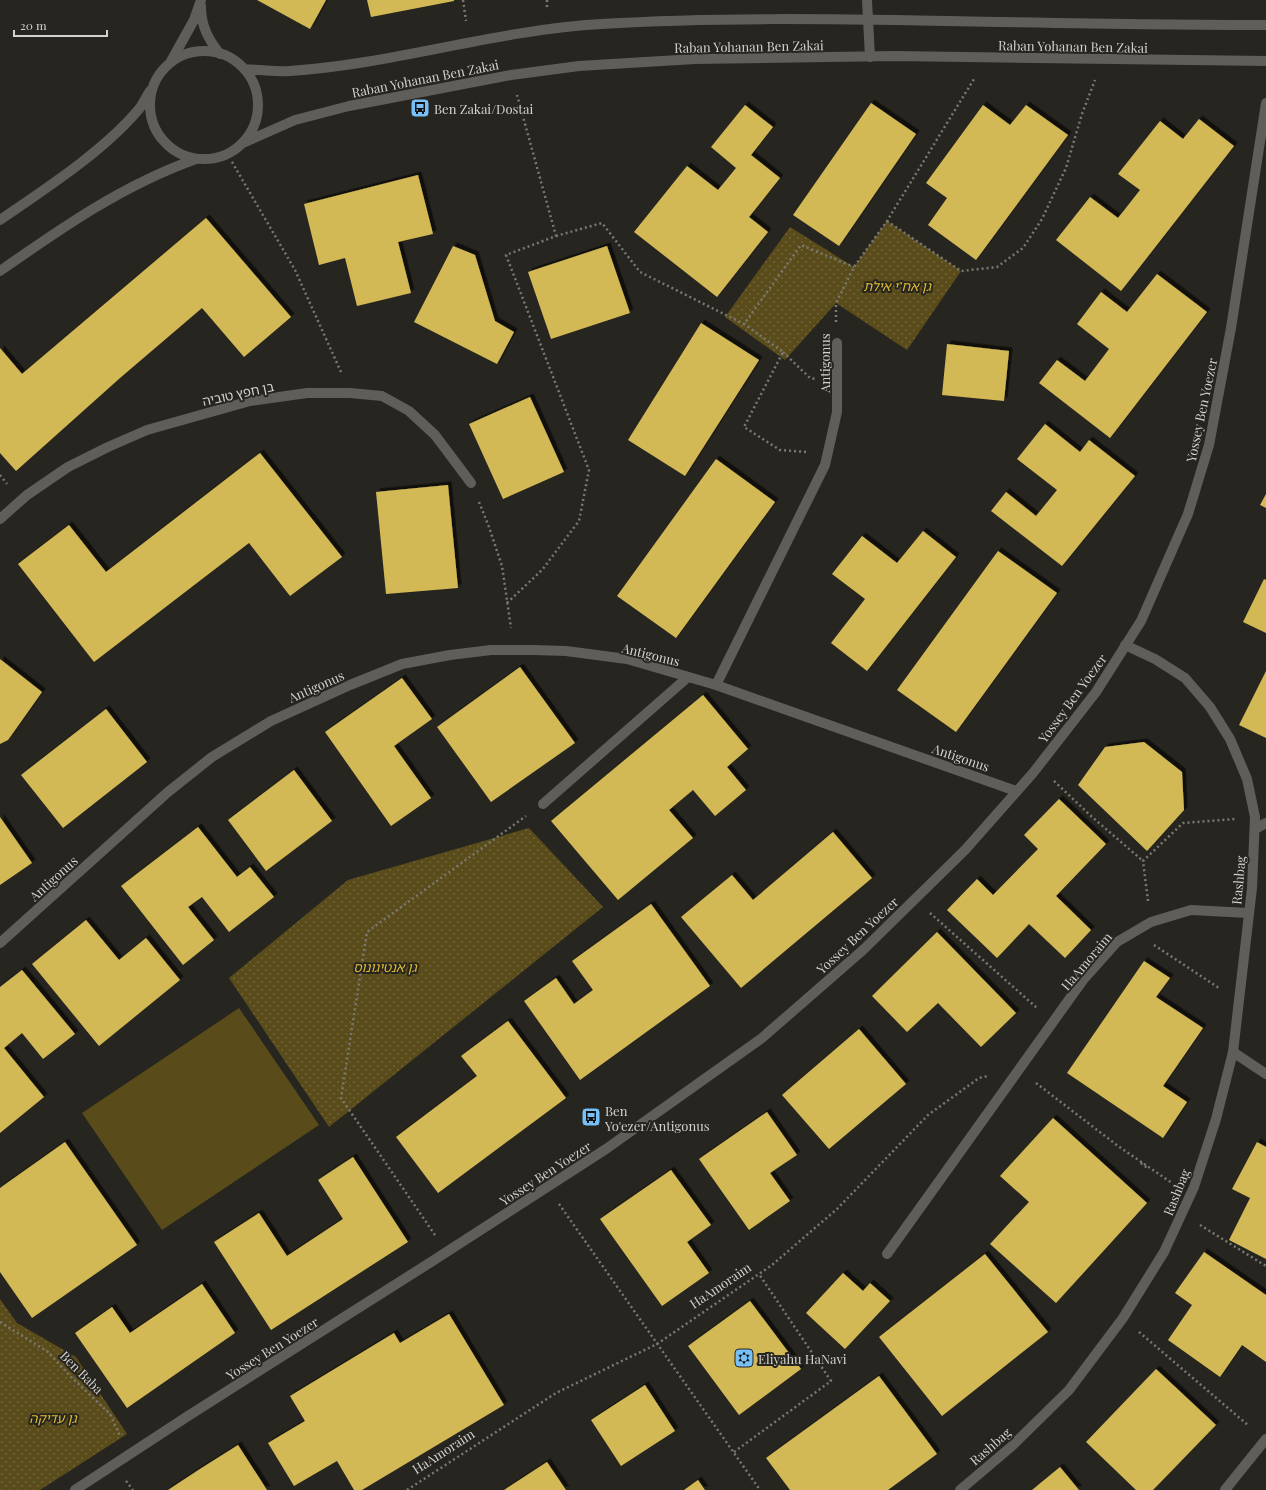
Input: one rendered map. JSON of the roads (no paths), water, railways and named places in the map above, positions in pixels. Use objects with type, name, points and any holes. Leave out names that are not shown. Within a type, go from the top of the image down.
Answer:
[{"type":"street","points":[[867,0],[870,57]]},
{"type":"street","points":[[201,1],[201,16],[209,40],[220,54]]},
{"type":"street","points":[[170,64],[188,31],[201,1]]},
{"type":"street","name":"Raban Yohanan Ben Zakai","points":[[244,69],[287,71],[337,66],[546,29],[598,24],[745,19],[868,19],[1266,25]]},
{"type":"street","points":[[0,220],[78,164],[125,124],[140,108],[154,84],[161,72],[181,57],[203,52],[220,54],[237,62],[251,78],[256,91],[258,102],[256,121],[243,144],[228,154],[214,159],[196,159],[179,153],[165,142],[155,128],[150,109],[154,84]]},
{"type":"street","name":"Raban Yohanan Ben Zakai","points":[[243,144],[295,120],[334,110],[511,75],[586,66],[695,59],[870,57],[1266,61]]},
{"type":"street","name":"Yossey Ben Yoezer","points":[[75,1490],[613,1144],[762,1038],[863,950],[965,850],[1033,773],[1096,692],[1140,621],[1188,514],[1209,445],[1231,328],[1266,103]]},
{"type":"street","points":[[0,271],[59,229],[96,206],[166,170],[196,159]]},
{"type":"street","name":"Antigonus","points":[[716,685],[825,465],[837,412],[837,343]]},
{"type":"street","name":"בן חפץ טוביה","points":[[0,519],[27,495],[68,467],[147,430],[250,401],[307,393],[350,393],[382,396],[409,411],[435,434],[471,483]]},
{"type":"street","name":"Rashbag","points":[[960,1490],[1012,1446],[1069,1390],[1123,1318],[1164,1252],[1191,1195],[1216,1119],[1233,1052],[1252,888],[1255,817],[1247,779],[1230,739],[1210,707],[1185,678],[1155,659],[1125,645]]},
{"type":"street","name":"Antigonus","points":[[0,943],[168,792],[212,757],[271,721],[350,684],[402,664],[450,655],[491,650],[566,651],[627,660],[716,685],[1016,791]]},
{"type":"street","points":[[543,804],[688,677]]},
{"type":"street","points":[[1255,829],[1266,823]]},
{"type":"street","name":"HaAmoraim","points":[[887,1254],[1054,1023],[1083,980],[1117,942],[1151,922],[1191,910],[1249,913]]},
{"type":"street","points":[[1233,1052],[1266,1074]]},
{"type":"street","points":[[1225,1490],[1266,1439]]},
{"type":"place","name":"Ben Zakai/Dostai","points":[[420,108]]},
{"type":"place","name":"Ben Yo'ezer/Antigonus","points":[[591,1117]]},
{"type":"place","name":"Eliyahu HaNavi","points":[[744,1358]]},
{"type":"park label","name":"גן אח\"י אילת","points":[[897,285]]},
{"type":"park label","name":"גן אנטיגונוס","points":[[385,966]]},
{"type":"park label","name":"גן עדיקה","points":[[53,1417]]}]
